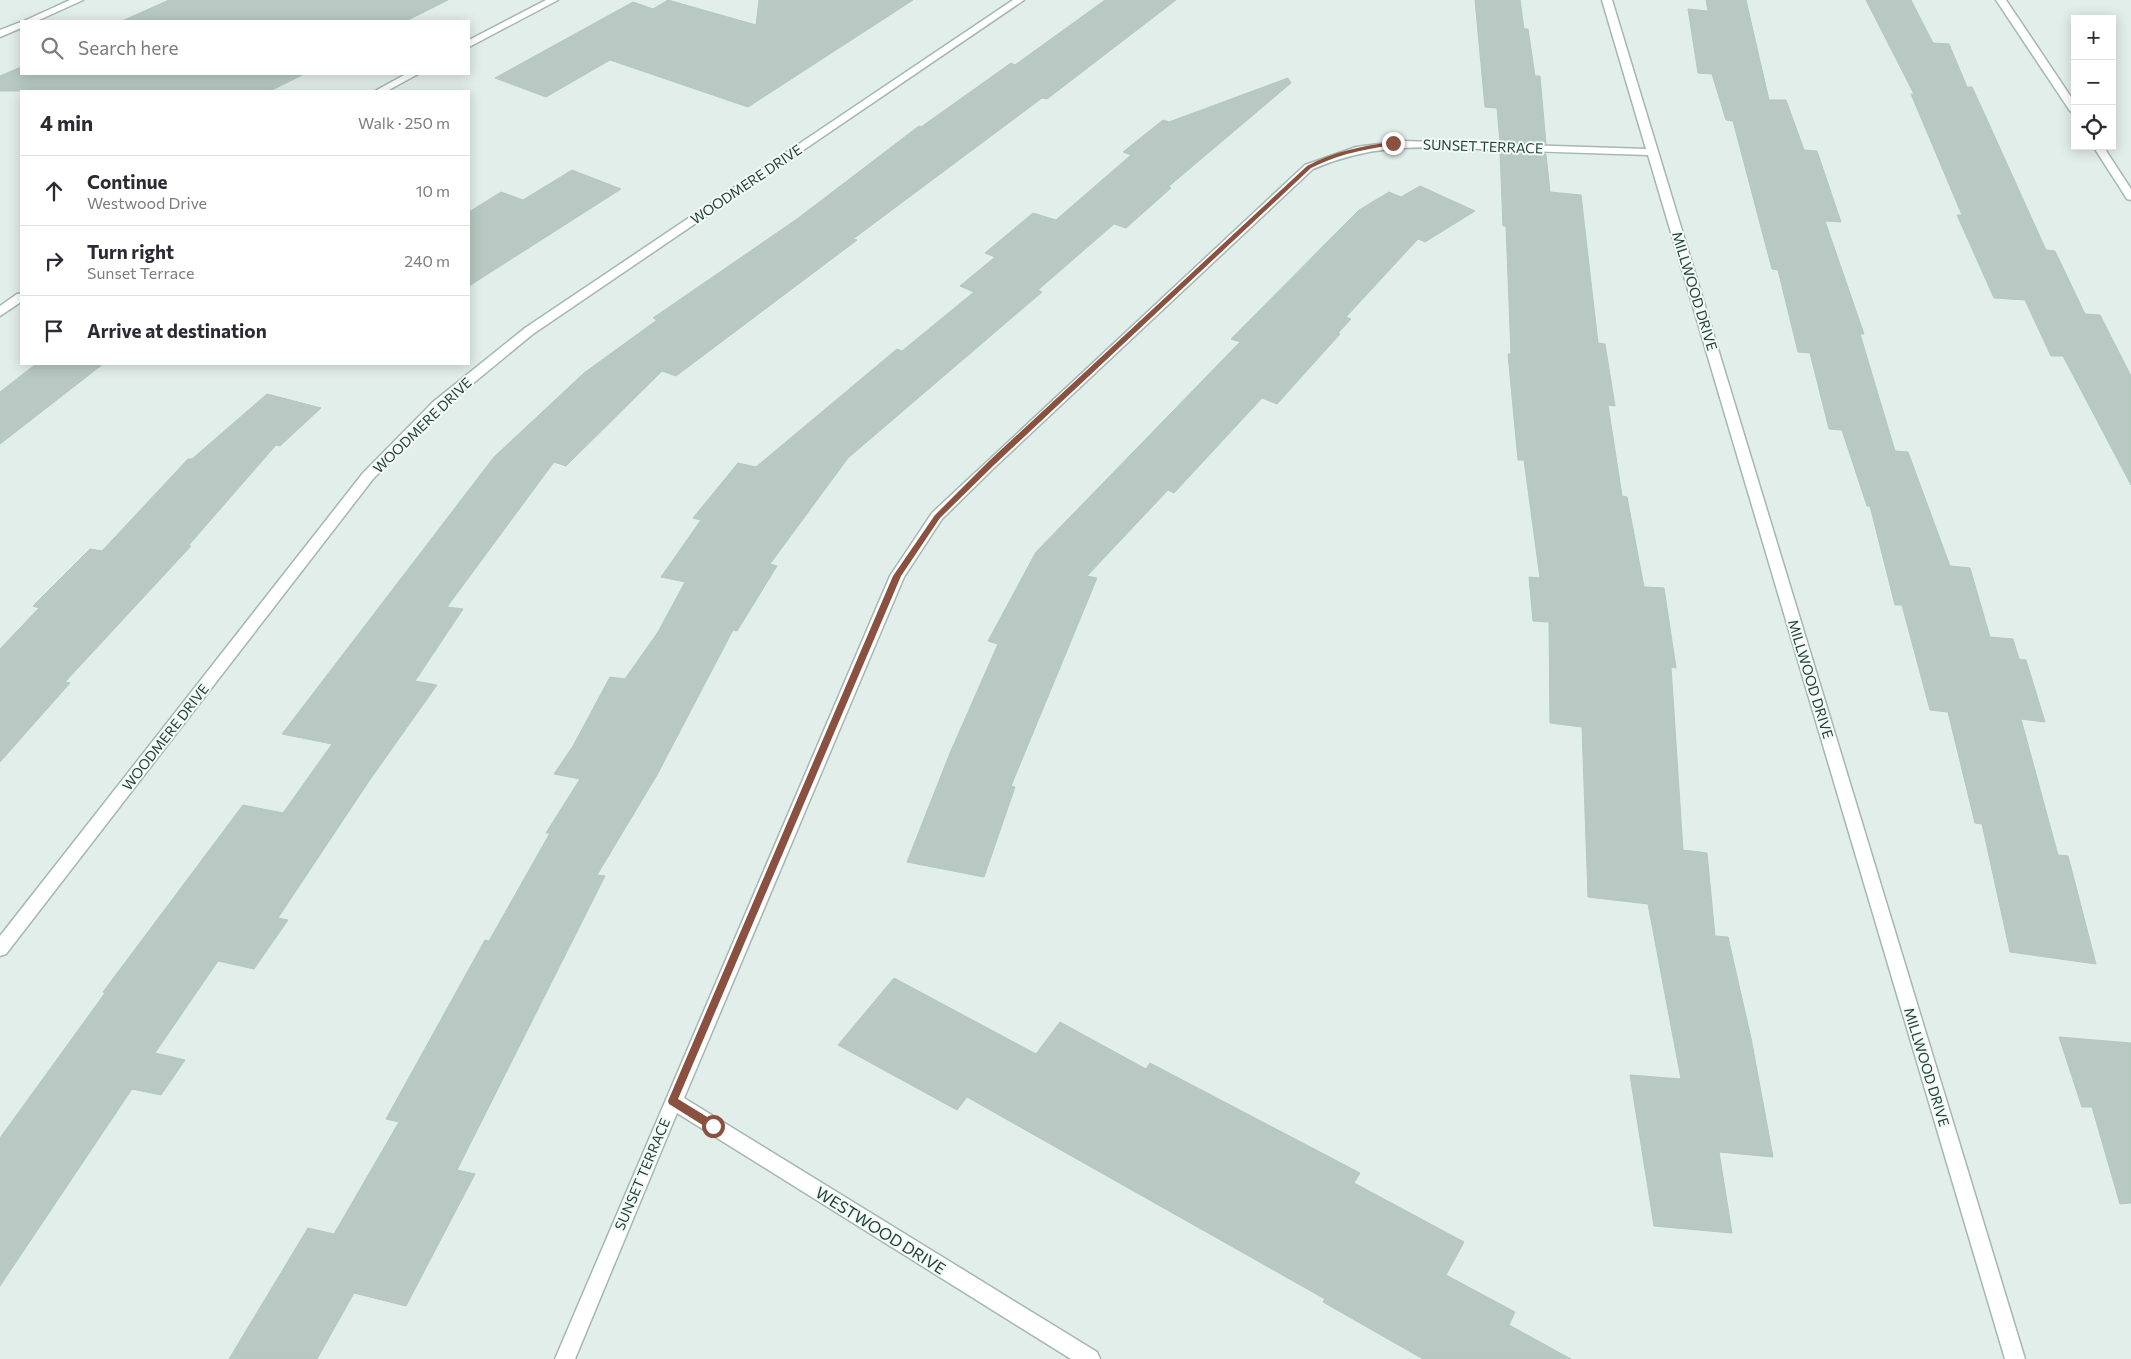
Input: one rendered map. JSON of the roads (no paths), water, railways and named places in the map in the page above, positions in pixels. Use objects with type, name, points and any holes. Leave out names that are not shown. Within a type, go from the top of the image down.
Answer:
[{"type":"street","points":[[31,20],[78,0]]},
{"type":"street","points":[[470,43],[553,0]]},
{"type":"street","name":"WOODMERE DRIVE","points":[[0,949],[368,476],[438,405],[528,331],[1019,0]]},
{"type":"street","name":"MILLWOOD DRIVE","points":[[1607,0],[2015,1359]]},
{"type":"street","points":[[2001,0],[2071,105]]},
{"type":"street","points":[[0,34],[20,25]]},
{"type":"street","points":[[382,90],[411,75]]},
{"type":"street","name":"SUNSET TERRACE","points":[[565,1359],[897,576],[938,516],[992,463],[1309,167],[1331,156],[1358,148],[1403,143],[1653,152]]},
{"type":"street","points":[[2101,150],[2131,196]]},
{"type":"street","points":[[0,312],[20,298]]},
{"type":"street","name":"WESTWOOD DRIVE","points":[[673,1101],[1090,1359]]}]
